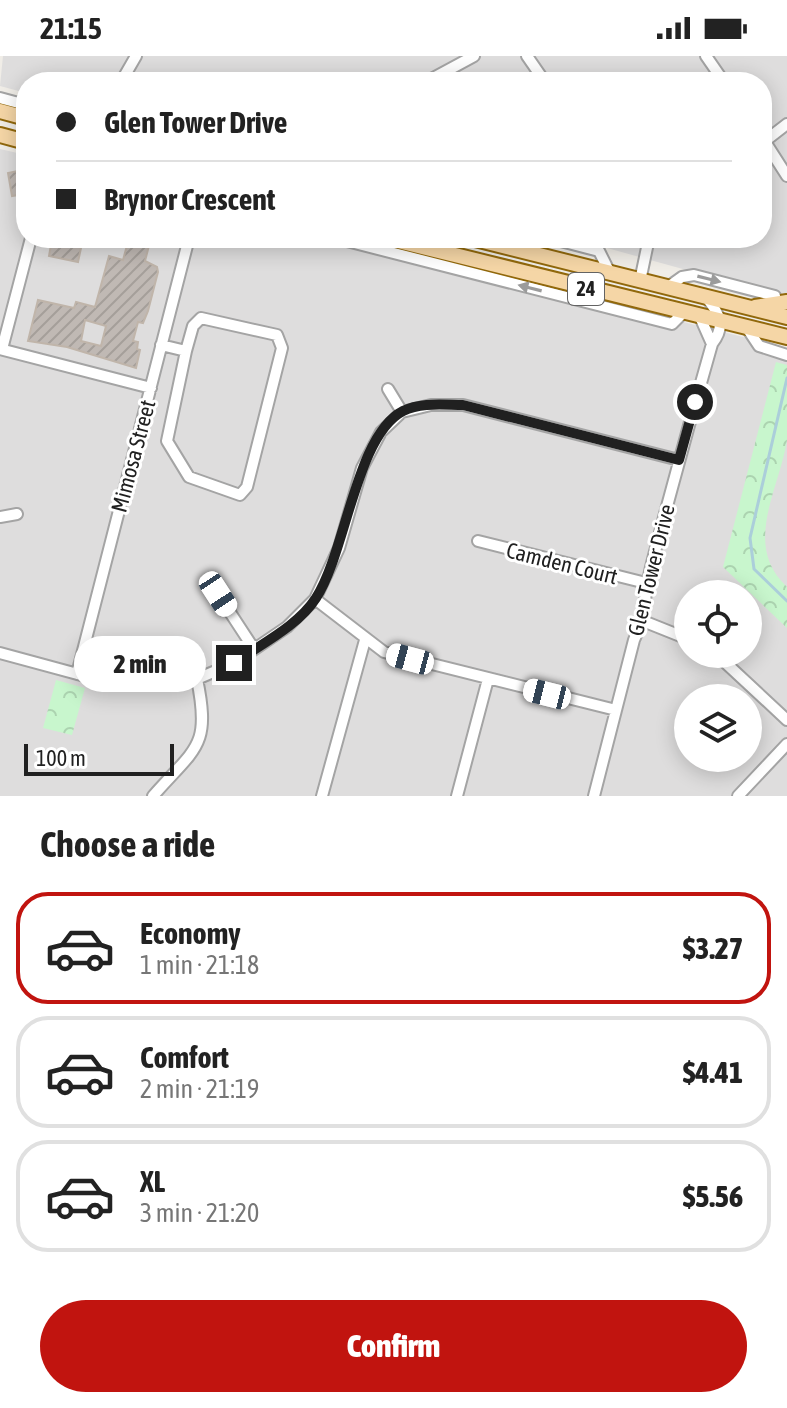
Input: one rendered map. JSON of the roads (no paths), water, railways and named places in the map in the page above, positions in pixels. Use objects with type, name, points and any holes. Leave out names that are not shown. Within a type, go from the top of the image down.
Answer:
[{"type":"main road","name":"24","points":[[426,248],[787,337]]},
{"type":"main road","name":"24","points":[[511,248],[787,317]]},
{"type":"main road","points":[[750,307],[781,299]]},
{"type":"street","points":[[444,72],[474,56]]},
{"type":"street","points":[[772,152],[787,176]]},
{"type":"street","points":[[28,248],[1,349],[151,388]]},
{"type":"street","name":"Mimosa Street","points":[[77,674],[186,248]]},
{"type":"street","points":[[374,248],[672,324],[683,313]]},
{"type":"street","points":[[587,248],[599,251],[610,273]]},
{"type":"street","points":[[640,281],[647,248]]},
{"type":"street","points":[[668,287],[682,277],[694,275],[781,299]]},
{"type":"street","points":[[750,307],[752,290]]},
{"type":"street","points":[[706,297],[721,323]]},
{"type":"street","points":[[700,317],[712,344]]},
{"type":"street","points":[[201,318],[277,335],[282,348],[247,487],[240,495],[189,477],[167,441],[186,351],[193,326],[201,318]]},
{"type":"street","name":"Glen Tower Drive","points":[[594,796],[634,640],[643,621],[646,583],[679,460],[712,344],[721,323]]},
{"type":"street","points":[[747,328],[759,346],[787,355]]},
{"type":"street","points":[[161,345],[186,351]]},
{"type":"street","points":[[388,389],[402,412]]},
{"type":"street","points":[[0,653],[107,682],[197,679],[234,663],[287,627],[315,599],[339,548],[362,468],[381,432],[402,412],[431,405],[463,405],[679,460]]},
{"type":"street","points":[[0,517],[17,514]]},
{"type":"street","name":"Camden Court","points":[[478,541],[646,583]]},
{"type":"street","points":[[218,594],[254,649]]},
{"type":"street","points":[[315,599],[384,652],[616,710]]},
{"type":"street","points":[[643,621],[674,633]]},
{"type":"street","points":[[322,796],[365,640]]},
{"type":"street","points":[[731,668],[787,720]]},
{"type":"street","points":[[153,796],[202,738],[204,714],[197,679]]},
{"type":"street","points":[[457,796],[488,679]]},
{"type":"street","points":[[738,796],[787,744]]},
{"type":"waterway","points":[[787,378],[750,538],[754,569],[787,601]]}]
